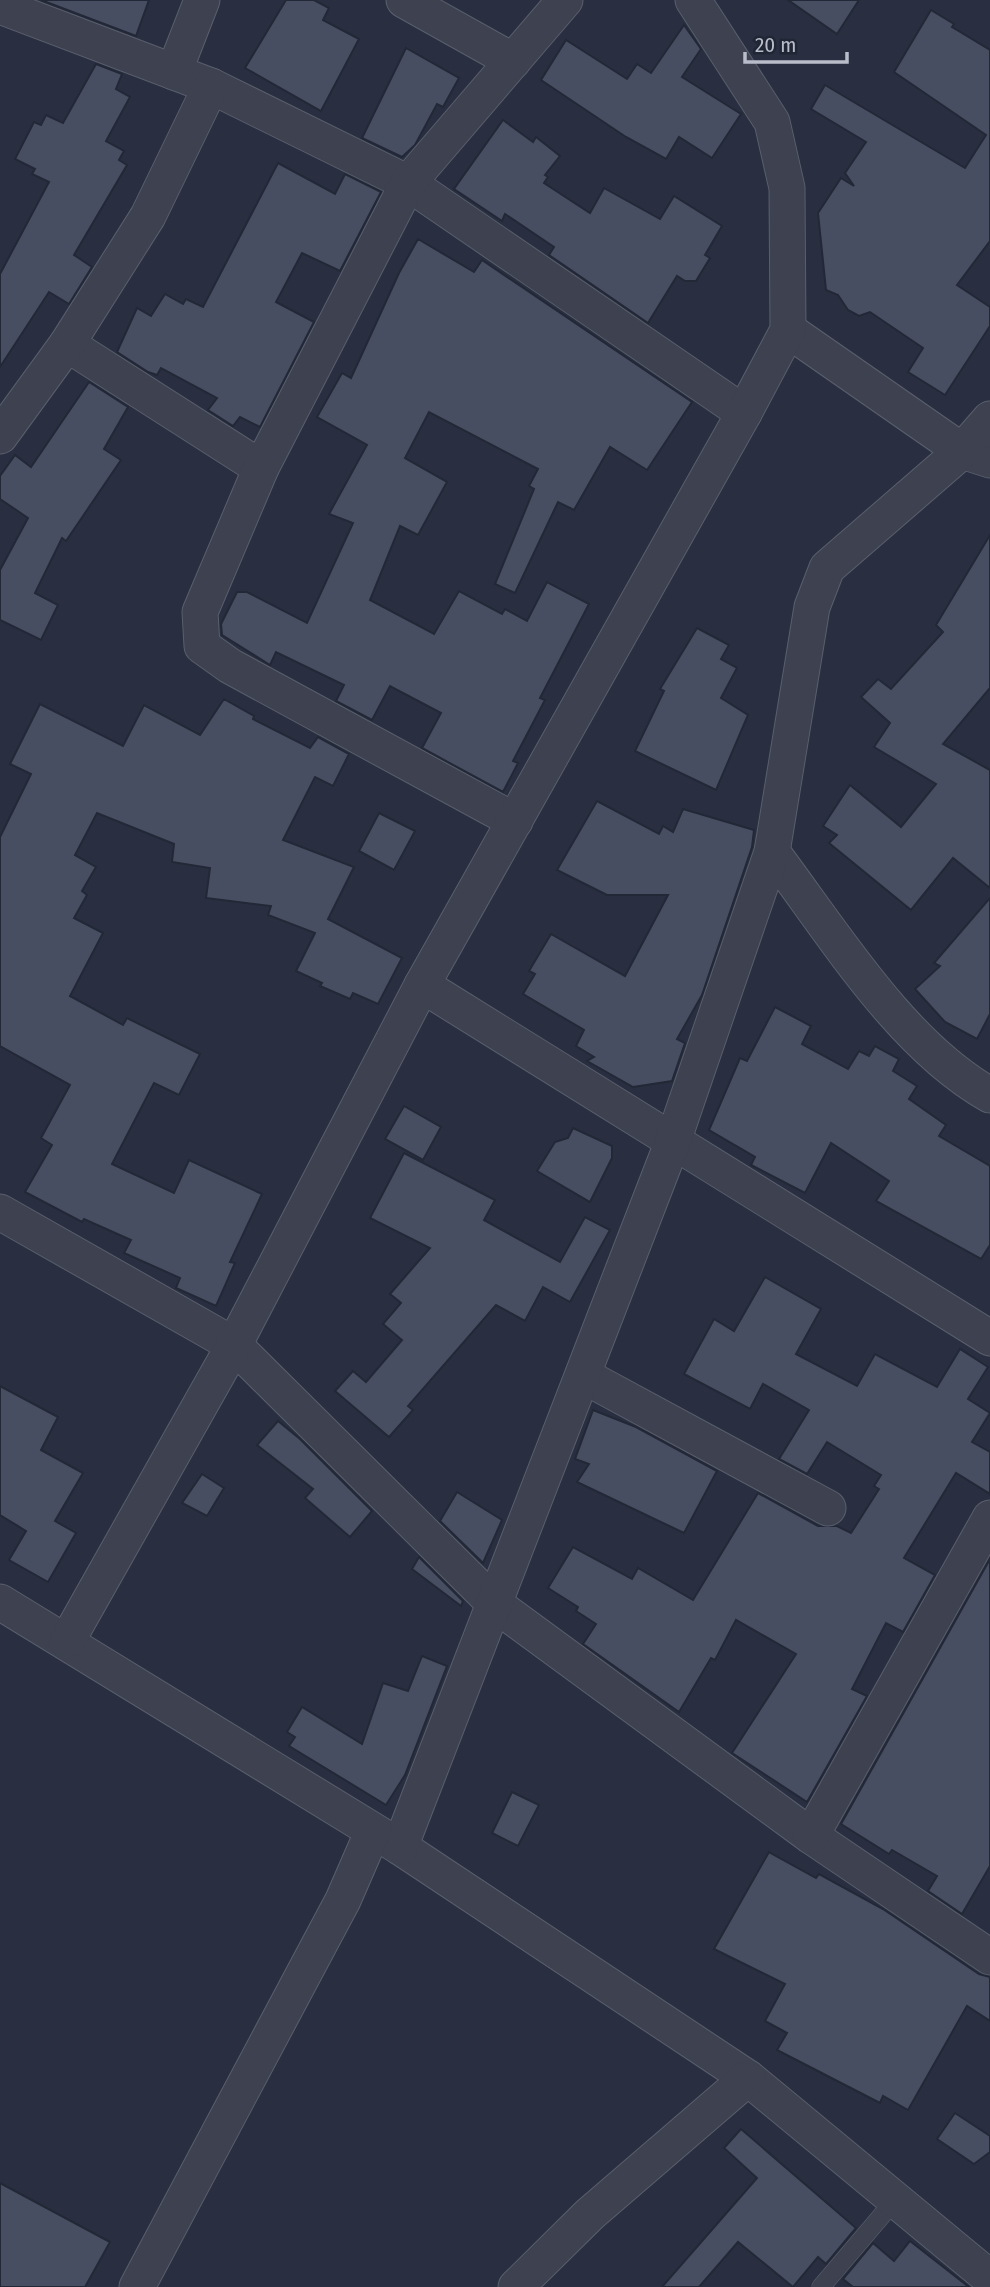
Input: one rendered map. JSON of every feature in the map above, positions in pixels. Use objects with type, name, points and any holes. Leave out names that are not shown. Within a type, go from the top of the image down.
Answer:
[{"type":"street","points":[[174,72],[202,0]]},
{"type":"street","points":[[404,0],[513,61]]},
{"type":"street","points":[[515,821],[230,666],[202,646],[200,612],[261,468],[408,183],[565,0]]},
{"type":"street","points":[[67,1641],[234,1345],[422,985],[788,330],[787,188],[772,122],[693,0]]},
{"type":"street","points":[[0,6],[211,86],[408,183],[744,413]]},
{"type":"street","points":[[0,436],[66,344],[148,216],[211,86]]},
{"type":"street","points":[[788,330],[976,456]]},
{"type":"street","points":[[66,344],[261,468]]},
{"type":"street","points":[[137,2287],[344,1900],[386,1839],[496,1605],[673,1141],[772,852],[812,607],[827,568],[976,456],[990,419]]},
{"type":"street","points":[[772,852],[898,1018],[935,1055],[987,1085]]},
{"type":"street","points":[[422,985],[990,1338]]},
{"type":"street","points":[[0,1212],[234,1345],[496,1605],[811,1836],[990,1957]]},
{"type":"street","points":[[584,1376],[828,1508]]},
{"type":"street","points":[[811,1836],[990,1518]]},
{"type":"street","points":[[0,1602],[386,1839],[748,2078],[990,2278]]},
{"type":"street","points":[[516,2287],[590,2214],[748,2078]]},
{"type":"lane","points":[[821,2287],[895,2200]]},
{"type":"building","points":[[41,0],[149,0],[136,36]]},
{"type":"building","points":[[286,0],[314,0],[329,8],[323,20],[359,39],[321,111],[245,68]]},
{"type":"building","points":[[788,0],[859,0],[837,34]]},
{"type":"building","points":[[931,10],[954,24],[952,27],[990,50],[990,241],[957,285],[990,307],[990,326],[945,395],[908,372],[923,348],[870,312],[859,316],[848,310],[838,295],[826,290],[818,213],[841,178],[854,186],[845,173],[866,142],[811,109],[825,85],[965,168],[986,135],[894,72]]},
{"type":"building","points":[[684,25],[701,49],[682,77],[741,114],[712,158],[679,137],[666,159],[626,137],[541,80],[566,40],[627,79],[637,64],[651,73]]},
{"type":"building","points":[[406,48],[459,78],[443,107],[437,104],[415,145],[402,157],[362,138]]},
{"type":"building","points":[[96,64],[122,74],[116,89],[130,97],[106,141],[124,151],[119,160],[127,165],[74,255],[92,267],[69,304],[49,292],[0,367],[0,274],[49,182],[32,174],[35,169],[15,159],[34,122],[41,125],[46,115],[63,123]]},
{"type":"building","points":[[503,120],[533,142],[536,137],[560,156],[545,175],[548,177],[544,183],[590,213],[604,188],[660,219],[674,196],[722,226],[705,255],[710,258],[696,281],[685,281],[677,276],[648,323],[549,255],[554,247],[505,214],[502,221],[454,189]]},
{"type":"building","points":[[278,163],[335,194],[345,174],[381,192],[340,271],[302,253],[276,302],[314,322],[260,427],[240,417],[233,426],[208,410],[217,398],[161,368],[157,375],[148,372],[117,352],[137,308],[151,316],[165,294],[183,304],[186,299],[203,307]]},
{"type":"building","points":[[418,239],[474,272],[482,260],[692,402],[647,470],[610,447],[574,510],[558,502],[515,593],[495,584],[534,489],[529,486],[538,469],[429,412],[405,458],[447,482],[418,535],[400,526],[370,600],[434,634],[459,591],[502,614],[505,609],[527,621],[547,582],[589,604],[540,698],[545,700],[513,761],[518,763],[503,792],[422,748],[441,713],[390,686],[372,720],[336,701],[344,685],[276,652],[270,665],[222,635],[221,624],[237,592],[247,592],[307,623],[353,523],[329,514],[367,445],[317,417],[342,373],[351,378],[399,273]]},
{"type":"building","points":[[89,382],[128,407],[104,449],[121,460],[66,541],[62,538],[35,593],[58,605],[41,640],[0,620],[0,570],[28,518],[0,499],[0,476],[15,455],[31,467]]},
{"type":"building","points":[[990,535],[990,688],[943,744],[990,770],[990,888],[953,858],[911,910],[829,843],[837,835],[823,826],[850,785],[901,827],[936,784],[874,747],[890,723],[861,697],[878,679],[891,689],[943,632],[936,625]]},
{"type":"building","points":[[697,628],[729,645],[721,659],[737,668],[721,698],[748,715],[716,790],[635,751],[664,691],[660,689]]},
{"type":"building","points":[[224,699],[254,716],[253,719],[310,748],[318,737],[349,754],[333,786],[315,777],[283,840],[354,867],[328,919],[402,958],[378,1004],[353,993],[350,999],[320,986],[322,983],[296,971],[315,933],[268,915],[271,906],[206,898],[210,868],[172,862],[174,844],[97,813],[75,855],[96,867],[82,891],[87,895],[74,918],[103,933],[70,996],[123,1025],[127,1018],[200,1054],[179,1095],[154,1083],[112,1164],[174,1193],[189,1160],[262,1194],[230,1262],[235,1263],[216,1306],[176,1288],[180,1278],[124,1253],[131,1240],[84,1219],[82,1222],[25,1192],[52,1145],[41,1138],[70,1085],[0,1046],[0,837],[31,774],[10,764],[40,704],[123,746],[144,705],[200,735]]},
{"type":"building","points":[[597,801],[659,834],[663,826],[673,832],[683,809],[754,830],[752,847],[702,995],[677,1039],[685,1043],[672,1081],[633,1087],[587,1061],[594,1057],[576,1046],[584,1030],[523,994],[535,974],[529,971],[551,934],[625,976],[668,895],[607,895],[557,870]]},
{"type":"building","points":[[379,813],[415,831],[394,870],[359,851]]},
{"type":"building","points":[[990,898],[990,1014],[977,1039],[945,1022],[915,989],[940,966],[934,963]]},
{"type":"building","points":[[775,1007],[811,1026],[802,1044],[848,1069],[859,1051],[869,1056],[875,1046],[899,1059],[893,1071],[917,1086],[909,1099],[946,1125],[939,1136],[990,1166],[990,1245],[981,1259],[876,1201],[889,1181],[831,1143],[805,1193],[751,1165],[755,1157],[709,1130],[740,1058],[747,1061]]},
{"type":"building","points":[[404,1106],[441,1127],[423,1160],[385,1139]]},
{"type":"building","points":[[573,1128],[612,1146],[612,1158],[590,1202],[537,1171],[555,1142],[568,1138]]},
{"type":"building","points":[[404,1153],[495,1200],[484,1220],[560,1262],[585,1217],[610,1230],[570,1302],[543,1287],[525,1321],[496,1305],[408,1406],[413,1410],[389,1437],[335,1391],[353,1371],[366,1382],[402,1340],[383,1324],[401,1303],[390,1294],[430,1248],[370,1218]]},
{"type":"building","points":[[765,1277],[821,1309],[796,1354],[857,1386],[875,1354],[937,1387],[960,1349],[988,1367],[968,1399],[990,1413],[972,1442],[990,1452],[990,1494],[956,1473],[904,1558],[935,1575],[903,1632],[886,1623],[852,1689],[867,1696],[807,1802],[732,1753],[796,1654],[736,1620],[715,1660],[711,1658],[679,1712],[583,1644],[596,1624],[576,1611],[578,1607],[548,1588],[573,1547],[632,1579],[638,1568],[693,1600],[758,1493],[818,1526],[837,1526],[851,1533],[879,1489],[874,1486],[881,1475],[827,1442],[807,1474],[779,1459],[809,1410],[763,1384],[750,1409],[684,1374],[714,1319],[734,1331]]},
{"type":"building","points":[[0,1386],[58,1417],[41,1450],[83,1473],[55,1521],[76,1533],[48,1582],[9,1560],[26,1531],[0,1515]]},
{"type":"building","points":[[593,1410],[636,1427],[717,1471],[684,1533],[577,1482],[589,1464],[575,1459]]},
{"type":"building","points":[[278,1421],[300,1439],[372,1511],[350,1537],[305,1498],[313,1489],[257,1445]]},
{"type":"building","points":[[202,1474],[224,1488],[207,1516],[182,1503]]},
{"type":"building","points":[[457,1492],[502,1520],[483,1563],[440,1521]]},
{"type":"building","points":[[419,1557],[463,1601],[461,1606],[412,1569]]},
{"type":"building","points":[[990,1559],[990,1866],[962,1914],[928,1891],[937,1876],[892,1850],[889,1854],[841,1824]]},
{"type":"building","points":[[422,1656],[447,1666],[405,1775],[386,1805],[289,1746],[295,1737],[287,1732],[302,1707],[362,1744],[383,1683],[408,1691]]},
{"type":"building","points":[[512,1792],[539,1805],[518,1846],[492,1833]]},
{"type":"building","points":[[769,1852],[816,1878],[819,1874],[883,1909],[979,1974],[990,1977],[990,2021],[967,2006],[908,2110],[883,2096],[880,2103],[777,2050],[787,2033],[765,2021],[785,1984],[714,1949]]},
{"type":"building","points":[[955,2113],[990,2136],[990,2152],[974,2164],[937,2139]]},
{"type":"building","points":[[741,2129],[856,2228],[826,2264],[818,2257],[793,2287],[738,2242],[699,2287],[662,2287],[757,2178],[724,2148]]},
{"type":"building","points":[[0,2183],[110,2242],[85,2287],[0,2287]]},
{"type":"building","points":[[910,2241],[969,2287],[853,2287],[843,2279],[873,2243],[894,2261]]}]
